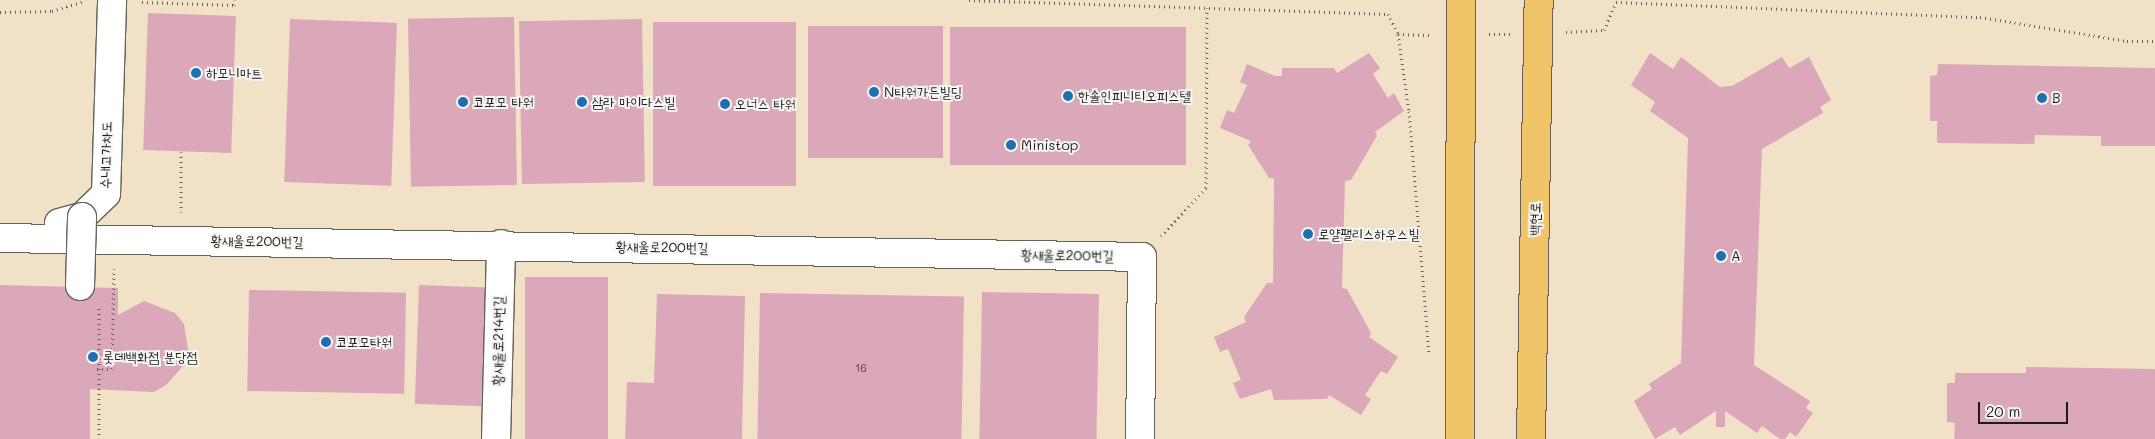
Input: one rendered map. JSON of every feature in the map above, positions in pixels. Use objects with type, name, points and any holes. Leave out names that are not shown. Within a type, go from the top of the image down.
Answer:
[{"type":"main road","points":[[1460,439],[1461,0]]},
{"type":"main road","name":"백현로","points":[[1531,439],[1539,0]]},
{"type":"street","name":"수내고가차도","points":[[0,223],[60,223],[82,217],[106,194],[112,0]]},
{"type":"street","points":[[82,217],[90,291]]},
{"type":"street","name":"황새울로200번길","points":[[0,238],[500,244],[1142,257]]},
{"type":"street","name":"황새울로214번길","points":[[496,439],[500,244]]},
{"type":"street","points":[[1140,439],[1142,257]]},
{"type":"path","points":[[0,12],[52,11],[87,0]]},
{"type":"path","points":[[142,2],[234,5],[234,0]]},
{"type":"path","points":[[969,0],[1388,14],[1398,34],[1410,111],[1429,360]]},
{"type":"path","points":[[1398,34],[1461,35],[1604,30],[1616,2],[1980,17],[2127,41],[2155,41]]},
{"type":"path","points":[[1142,257],[1206,188],[1207,8]]},
{"type":"path","points":[[181,152],[181,240]]},
{"type":"path","points":[[97,369],[112,368],[114,267]]},
{"type":"path","points":[[90,291],[97,369],[99,439]]},
{"type":"building","points":[[148,13],[236,16],[231,153],[143,150]]},
{"type":"building","name":"코포모 타워","points":[[514,17],[517,185],[411,187],[408,19]]},
{"type":"building","points":[[290,19],[397,23],[391,186],[284,182]]},
{"type":"building","name":"삼라 마이다스빌","points":[[642,19],[645,182],[522,184],[519,21]]},
{"type":"building","name":"오너스 타워","points":[[653,22],[796,22],[796,186],[653,186]]},
{"type":"building","name":"N타워가든빌딩","points":[[808,26],[943,26],[943,158],[808,158]]},
{"type":"building","name":"한솔인피니티오피스텔","points":[[950,27],[1186,27],[1186,165],[950,165]]},
{"type":"building","name":"로얄팰리스하우스빌","points":[[1369,53],[1380,68],[1373,74],[1388,98],[1394,93],[1404,111],[1375,132],[1377,136],[1351,180],[1345,181],[1342,288],[1347,289],[1371,333],[1369,337],[1398,357],[1387,374],[1381,371],[1365,395],[1371,399],[1361,415],[1329,395],[1327,399],[1274,400],[1271,389],[1240,399],[1233,383],[1241,380],[1228,349],[1220,352],[1214,337],[1246,322],[1244,317],[1267,283],[1273,283],[1274,178],[1269,178],[1248,145],[1251,141],[1220,128],[1227,110],[1234,113],[1247,85],[1240,82],[1247,64],[1275,76],[1282,76],[1282,68],[1334,68],[1337,73]]},
{"type":"building","name":"A","points":[[1650,53],[1673,69],[1681,57],[1720,87],[1732,86],[1782,57],[1789,68],[1809,57],[1831,100],[1820,107],[1823,113],[1762,149],[1754,365],[1810,401],[1806,408],[1813,413],[1796,437],[1790,432],[1785,439],[1780,439],[1762,426],[1757,433],[1725,411],[1725,427],[1716,427],[1716,411],[1680,435],[1675,427],[1655,439],[1634,401],[1652,389],[1649,384],[1681,363],[1688,138],[1650,111],[1655,102],[1631,85]]},
{"type":"building","name":"B","points":[[1938,64],[2155,68],[2155,146],[2101,146],[2101,136],[2035,135],[2034,144],[1937,143],[1937,121],[1930,121],[1930,76],[1937,75]]},
{"type":"building","points":[[525,277],[608,277],[608,439],[525,439]]},
{"type":"building","name":"롯데백화점 분당점","points":[[0,285],[118,288],[118,315],[144,301],[175,313],[184,324],[188,350],[184,365],[166,385],[154,392],[90,389],[90,439],[0,439]]},
{"type":"building","points":[[419,285],[489,287],[485,406],[415,404]]},
{"type":"building","name":"코포모타워","points":[[249,290],[406,293],[404,394],[247,391]]},
{"type":"building","points":[[982,292],[1099,294],[1096,439],[979,439]]},
{"type":"building","points":[[760,293],[964,297],[961,439],[757,439]]},
{"type":"building","points":[[657,294],[745,296],[742,439],[625,439],[627,382],[654,383]]},
{"type":"building","points":[[2026,367],[2155,369],[2155,439],[1954,439],[1955,423],[1947,422],[1947,383],[1955,383],[1955,373],[2026,373]]},
{"type":"place","name":"하모니마트","points":[[196,73]]},
{"type":"place","name":"N타워가든빌딩","points":[[874,92]]},
{"type":"place","name":"한솔인피니티오피스텔","points":[[1068,96]]},
{"type":"place","name":"B","points":[[2042,98]]},
{"type":"place","name":"코포모 타워","points":[[463,102]]},
{"type":"place","name":"삼라 마이다스빌","points":[[582,102]]},
{"type":"place","name":"오너스 타워","points":[[725,104]]},
{"type":"place","name":"Ministop","points":[[1011,145]]},
{"type":"place","name":"로얄팰리스하우스빌","points":[[1308,234]]},
{"type":"place","name":"A","points":[[1721,256]]},
{"type":"place","name":"코포모타워","points":[[326,342]]},
{"type":"place","name":"롯데백화점 분당점","points":[[93,357]]}]
